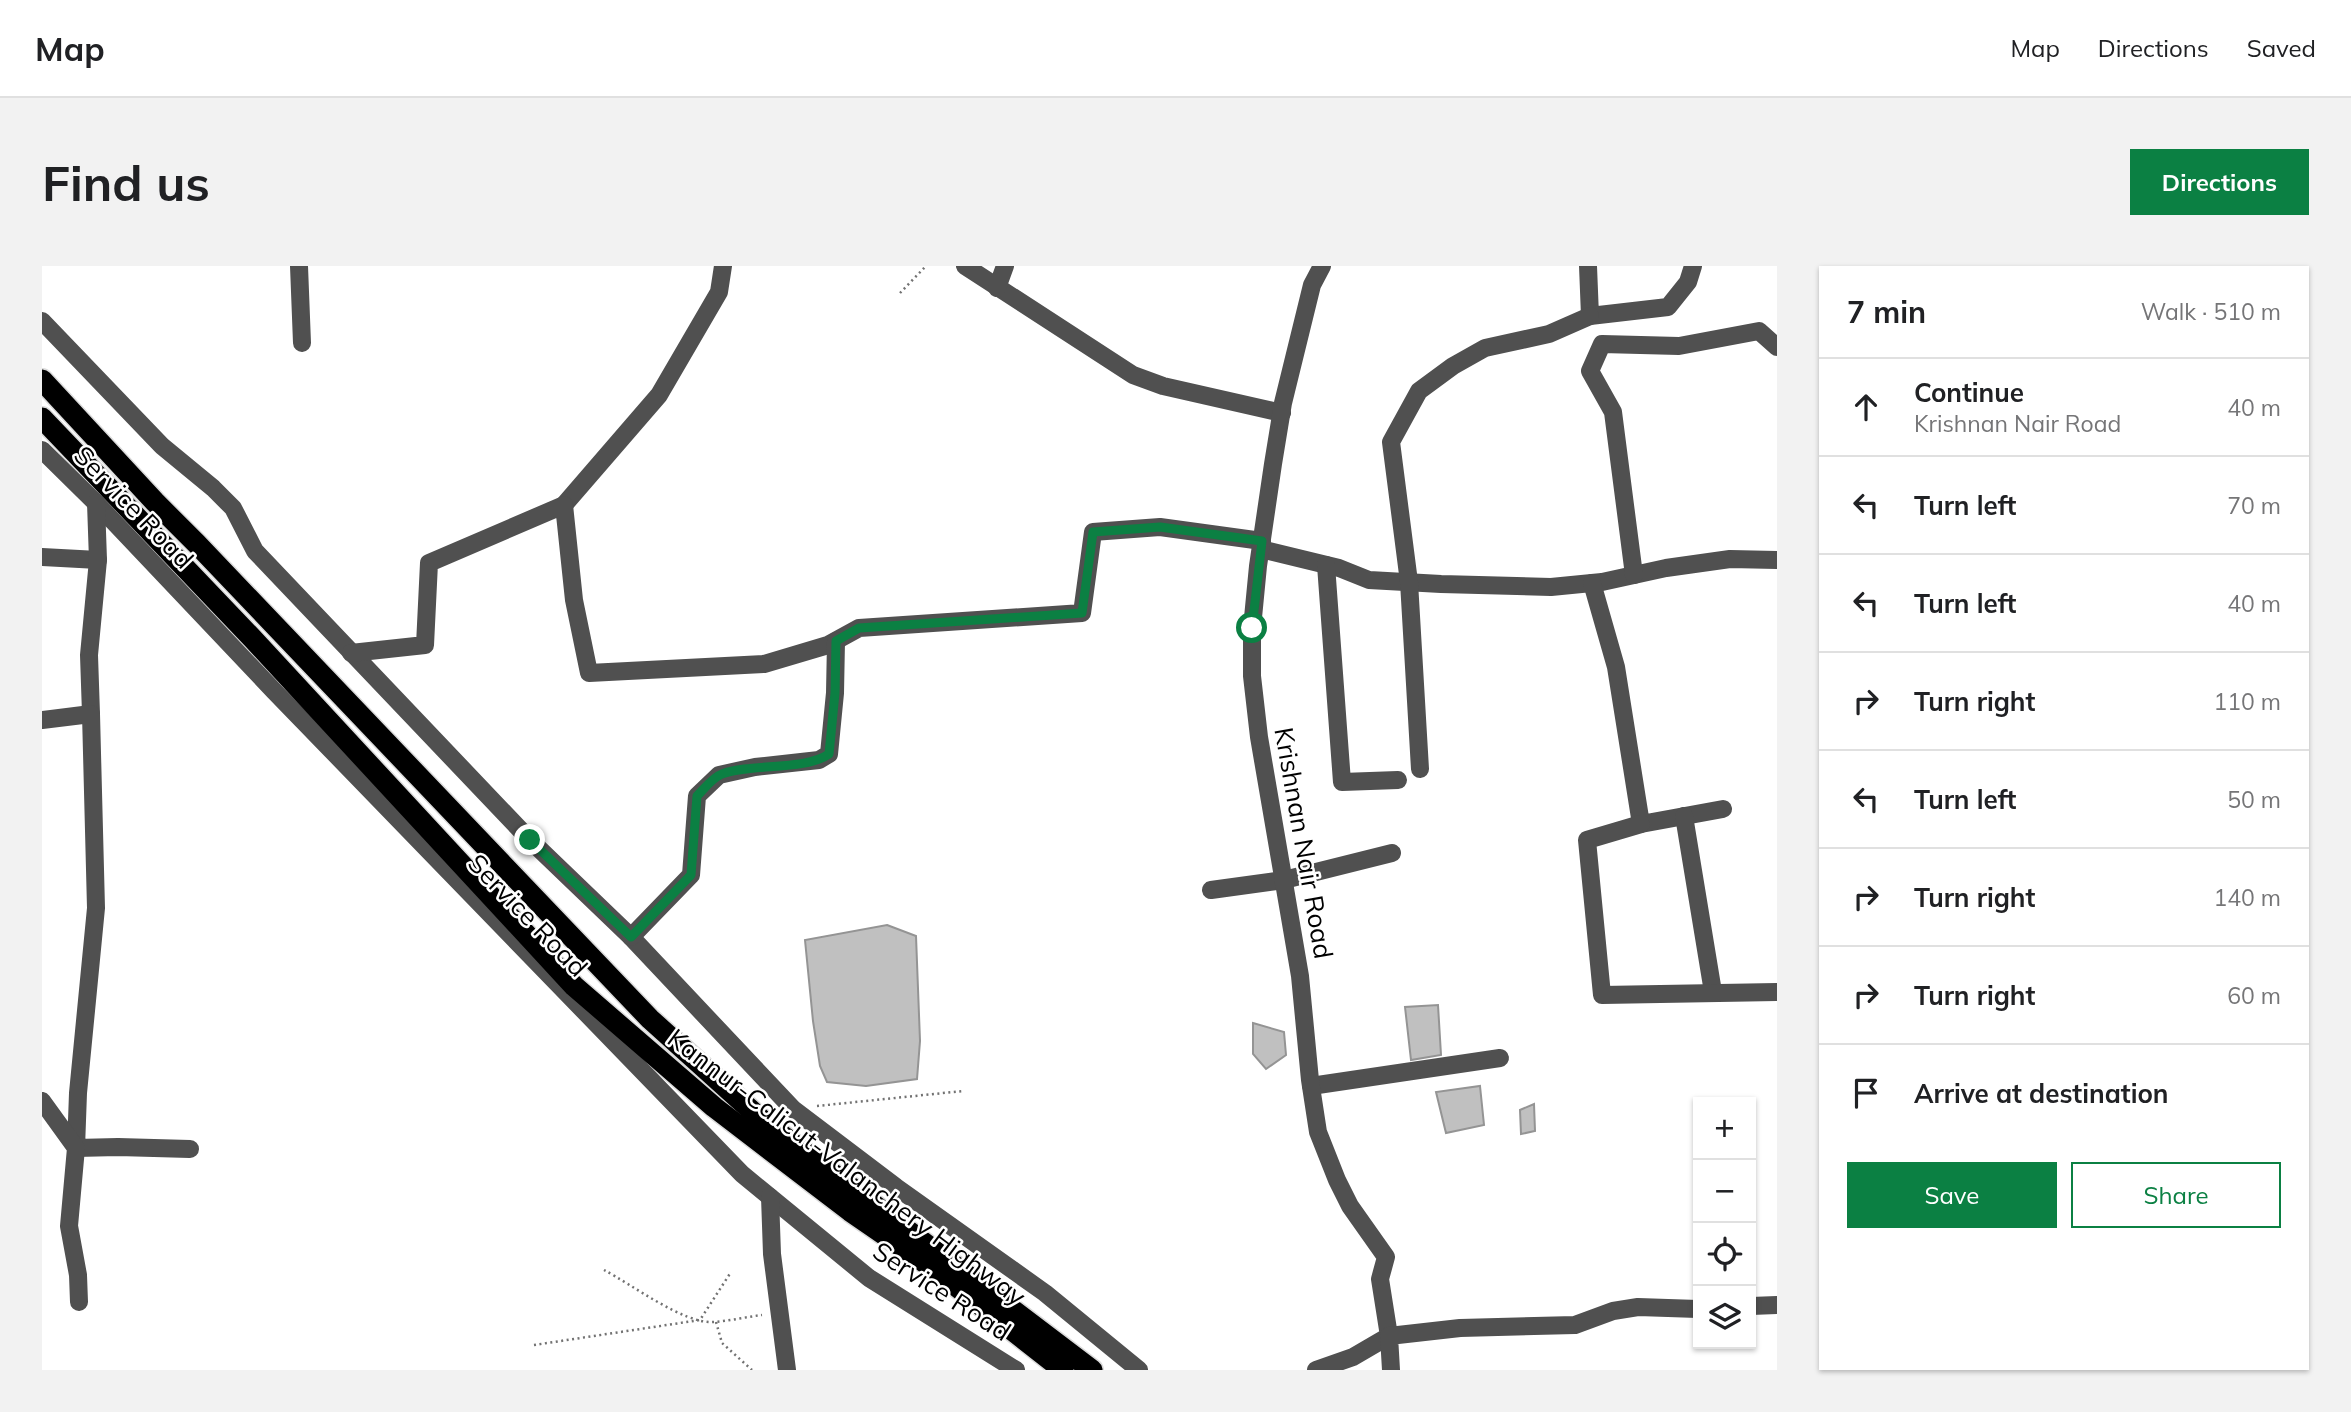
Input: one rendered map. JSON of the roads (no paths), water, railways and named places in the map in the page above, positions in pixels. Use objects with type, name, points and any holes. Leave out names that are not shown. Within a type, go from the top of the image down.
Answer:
[{"type":"highway","points":[[42,380],[650,1019],[762,1120],[1092,1370]]},
{"type":"highway","name":"Kannur-Calicut-Valanchery Highway","points":[[42,418],[253,639],[575,986],[714,1107],[850,1211],[937,1271],[1063,1370]]},
{"type":"street","points":[[299,266],[302,343]]},
{"type":"street","points":[[351,653],[425,645],[429,563],[564,505],[659,395],[719,292],[723,266]]},
{"type":"street","points":[[965,266],[1133,375],[1163,386],[1282,413]]},
{"type":"street","points":[[997,288],[1005,266]]},
{"type":"street","name":"Krishnan Nair Road","points":[[1321,266],[1312,285],[1282,413],[1261,545],[1252,628],[1252,676],[1259,737],[1300,976],[1318,1132],[1350,1206],[1386,1257],[1380,1279],[1389,1336]]},
{"type":"street","points":[[1588,266],[1590,316]]},
{"type":"street","points":[[1420,769],[1409,582],[1391,442],[1419,391],[1453,366],[1485,348],[1549,334],[1590,316],[1668,307],[1688,282],[1693,266]]},
{"type":"street","points":[[42,321],[162,446],[233,508],[255,551],[530,840],[631,937],[793,1109],[896,1187],[1045,1293],[1139,1370]]},
{"type":"street","points":[[1634,575],[1613,412],[1590,371],[1602,344],[1679,346],[1759,331],[1777,347]]},
{"type":"street","name":"Service Road","points":[[42,450],[742,1174],[869,1278],[1016,1370]]},
{"type":"street","points":[[79,1302],[78,1275],[69,1226],[78,1093],[96,908],[89,654],[98,560],[96,503]]},
{"type":"street","points":[[564,505],[574,600],[589,673],[764,664],[828,645],[859,628],[1082,613],[1093,532],[1160,527],[1261,545],[1369,580],[1409,582],[1551,587],[1592,583],[1730,559],[1777,560]]},
{"type":"street","points":[[42,556],[98,560]]},
{"type":"street","points":[[1326,565],[1342,782],[1398,780]]},
{"type":"street","points":[[1592,583],[1616,667],[1641,824]]},
{"type":"street","points":[[631,937],[691,875],[697,796],[719,775],[755,767],[819,761],[829,754],[835,693],[836,641]]},
{"type":"street","points":[[42,720],[91,714]]},
{"type":"street","points":[[1723,809],[1641,824],[1587,840],[1602,995],[1777,992]]},
{"type":"street","points":[[1684,816],[1713,992]]},
{"type":"street","points":[[1211,890],[1283,880],[1392,853]]},
{"type":"street","points":[[1311,1086],[1500,1058]]},
{"type":"street","points":[[42,1101],[76,1148]]},
{"type":"street","points":[[76,1148],[190,1149]]},
{"type":"street","points":[[770,1197],[772,1254],[787,1370]]},
{"type":"street","points":[[1756,1306],[1777,1305]]},
{"type":"street","points":[[1316,1370],[1353,1357],[1389,1336],[1460,1328],[1575,1325],[1613,1311],[1638,1307],[1693,1309]]},
{"type":"street","points":[[1389,1336],[1391,1370]]}]
